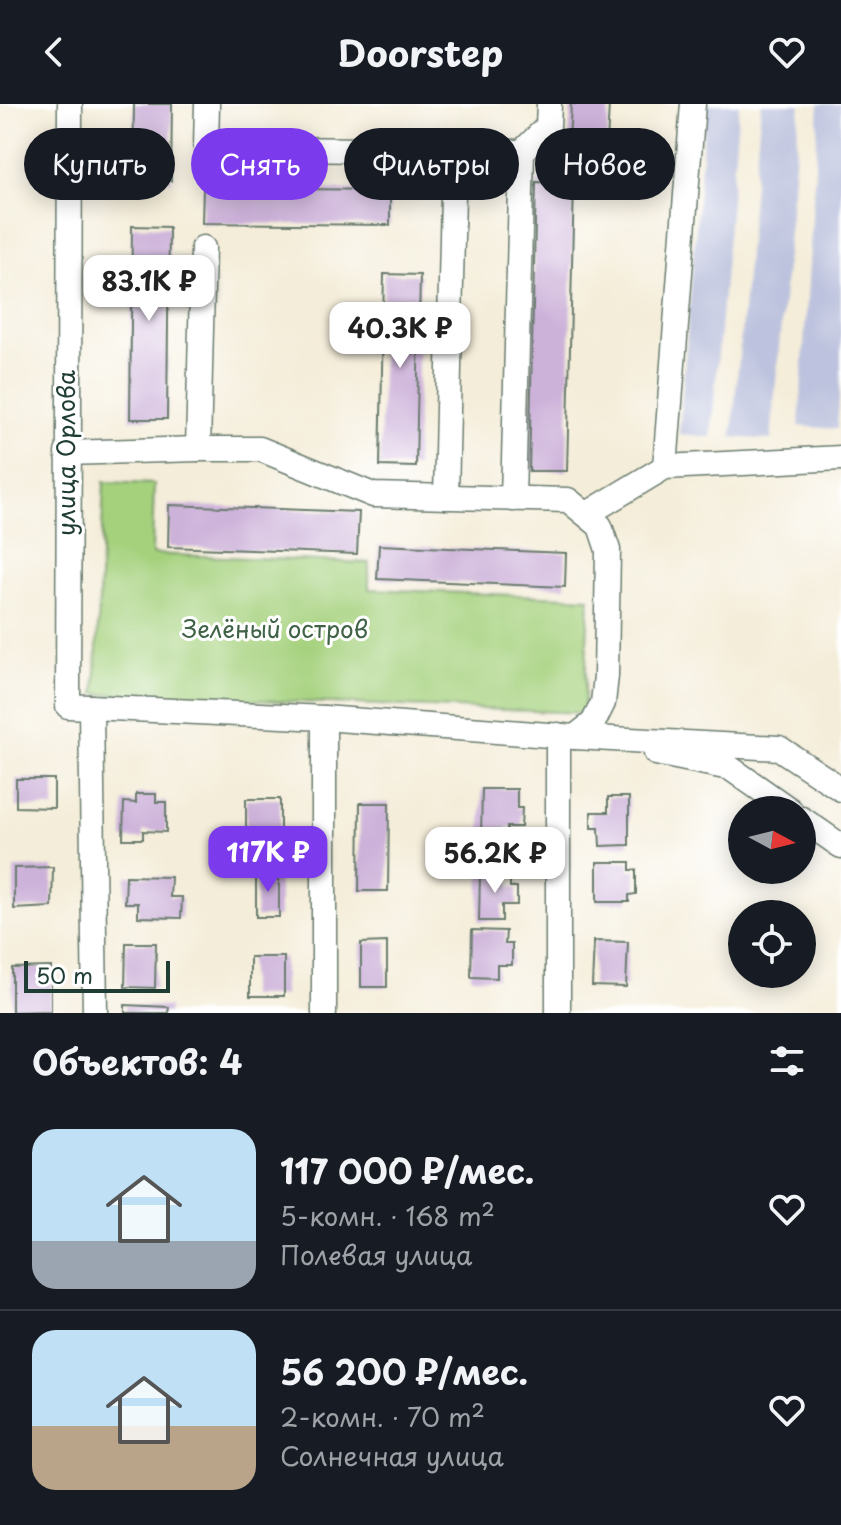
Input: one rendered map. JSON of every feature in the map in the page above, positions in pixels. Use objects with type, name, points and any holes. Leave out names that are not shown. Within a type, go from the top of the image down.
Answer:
[{"type":"street","name":"улица Орлова","points":[[70,104],[67,453],[95,1013]]},
{"type":"street","points":[[207,104],[206,148],[344,150]]},
{"type":"street","points":[[513,499],[522,152],[548,126],[549,104]]},
{"type":"street","points":[[665,467],[693,104]]},
{"type":"street","points":[[446,497],[453,200]]},
{"type":"street","points":[[198,449],[203,248]]},
{"type":"street","points":[[67,453],[260,449],[373,495],[568,500],[600,526],[608,550],[603,703],[593,723],[567,736]]},
{"type":"street","points":[[587,514],[665,467],[841,458]]},
{"type":"street","points":[[79,706],[324,718],[779,748],[841,789]]},
{"type":"street","points":[[324,718],[324,1013]]},
{"type":"street","points":[[567,736],[730,768],[770,796]]},
{"type":"street","points":[[558,1013],[567,736]]},
{"type":"street","points":[[816,829],[841,846]]},
{"type":"shaded area","points":[[706,104],[739,104],[711,437],[679,434]]},
{"type":"shaded area","points":[[761,104],[800,104],[771,440],[732,437]]},
{"type":"shaded area","points":[[819,104],[841,104],[841,373],[837,429],[799,426]]},
{"type":"green space","name":"Зелёный остров","points":[[104,482],[154,484],[152,554],[369,563],[369,589],[589,598],[584,713],[95,694]]},
{"type":"building","points":[[134,104],[172,104],[172,128],[134,128]]},
{"type":"building","points":[[571,104],[609,104],[608,128],[570,128]]},
{"type":"building","points":[[328,189],[344,190],[344,200],[390,200],[390,225],[202,223],[203,200],[328,200]]},
{"type":"building","points":[[536,200],[574,200],[567,471],[529,471]]},
{"type":"building","points":[[132,226],[169,227],[167,419],[130,419]]},
{"type":"building","points":[[384,274],[420,275],[416,467],[380,466]]},
{"type":"building","points":[[169,505],[359,512],[357,554],[168,547]]},
{"type":"building","points":[[379,545],[566,553],[565,587],[377,579]]},
{"type":"building","points":[[16,779],[54,779],[54,808],[16,807]]},
{"type":"building","points":[[482,789],[517,789],[517,808],[522,808],[521,827],[507,827],[507,836],[481,836]]},
{"type":"building","points":[[136,794],[156,794],[156,802],[166,802],[166,832],[143,831],[143,839],[123,839],[124,802],[136,803]]},
{"type":"building","points":[[608,797],[629,797],[629,845],[600,846],[599,828],[591,828],[591,812],[608,812]]},
{"type":"building","points":[[246,799],[280,799],[280,841],[246,840]]},
{"type":"building","points":[[360,803],[389,803],[388,891],[359,891]]},
{"type":"building","points":[[597,862],[630,862],[630,870],[636,870],[636,894],[629,895],[629,902],[597,902]]},
{"type":"building","points":[[53,867],[52,907],[14,909],[14,868]]},
{"type":"building","points":[[256,872],[279,872],[279,917],[256,917]]},
{"type":"building","points":[[480,872],[510,872],[510,887],[517,887],[517,905],[502,905],[502,921],[479,921]]},
{"type":"building","points":[[126,876],[171,877],[170,897],[182,897],[181,918],[138,917],[138,903],[125,903]]},
{"type":"building","points":[[472,930],[506,931],[505,944],[512,944],[512,965],[497,965],[497,978],[471,977]]},
{"type":"building","points":[[594,941],[628,942],[626,987],[592,986]]},
{"type":"building","points":[[387,942],[387,987],[361,987],[361,943]]},
{"type":"building","points":[[126,943],[156,943],[155,988],[125,987]]},
{"type":"building","points":[[250,957],[284,957],[284,996],[250,996]]},
{"type":"building","points":[[51,967],[51,1011],[12,1012],[12,968]]},
{"type":"building","points":[[125,1005],[169,1007],[168,1013],[125,1013]]}]
